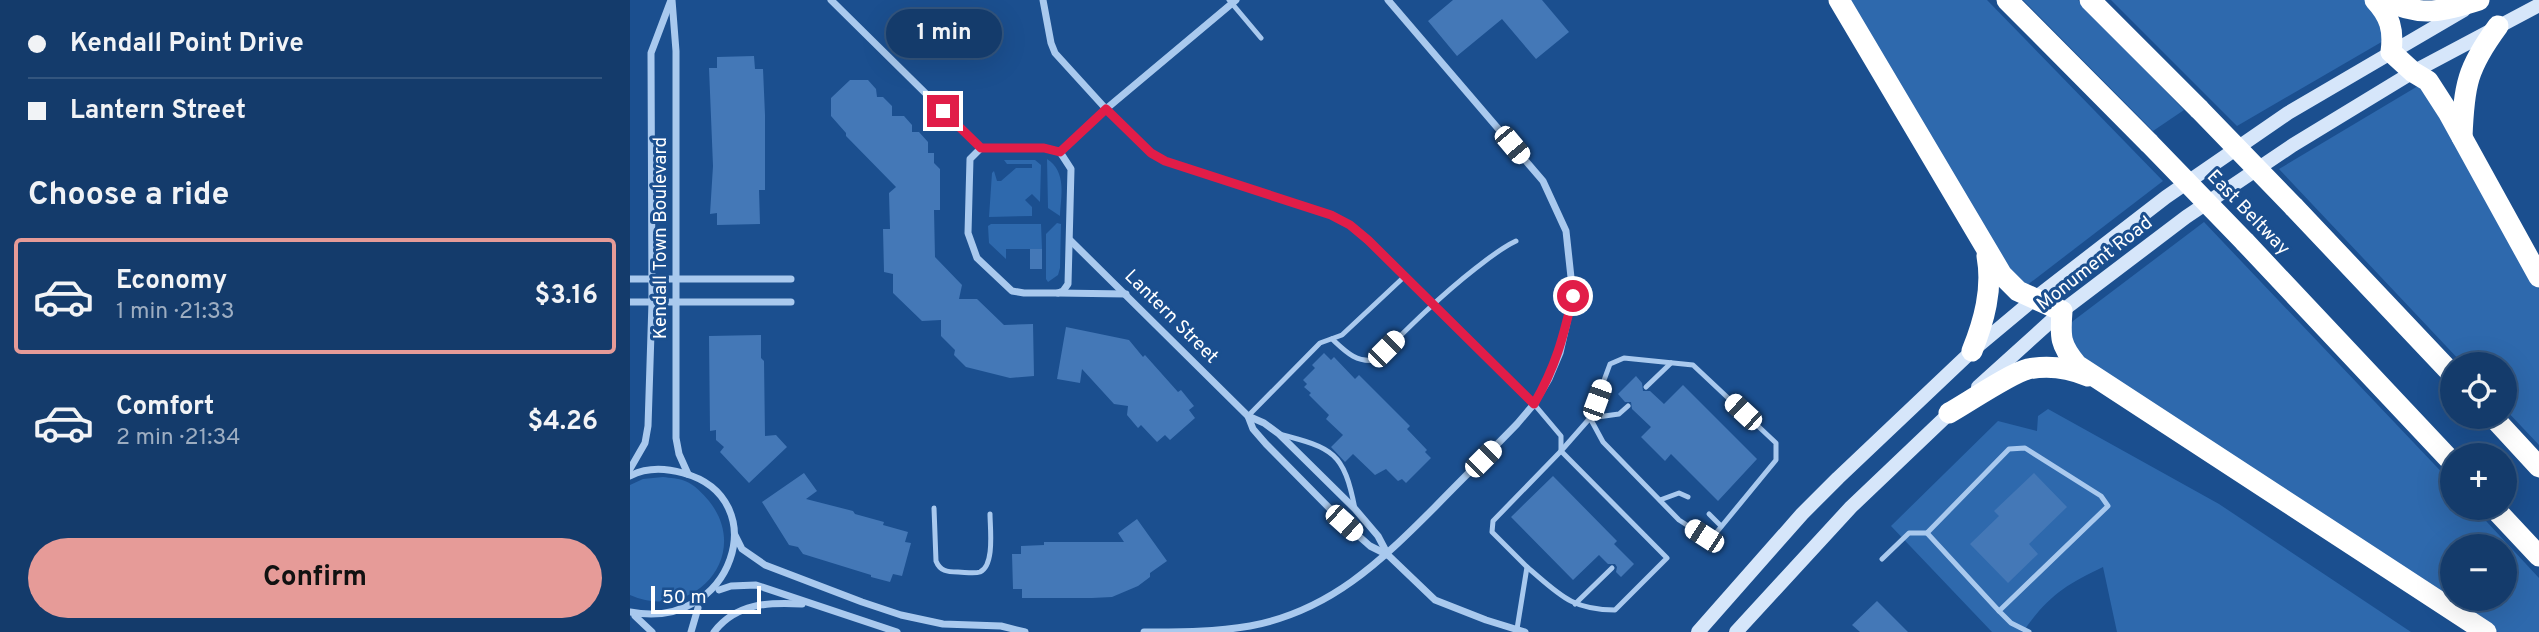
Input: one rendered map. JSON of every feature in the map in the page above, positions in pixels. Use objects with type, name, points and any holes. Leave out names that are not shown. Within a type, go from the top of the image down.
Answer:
[{"type":"highway","points":[[1839,0],[2002,275],[2018,290],[2062,311],[2060,336],[2065,351],[2077,365],[2486,632]]},
{"type":"highway","name":"East Beltway","points":[[2007,0],[2245,242],[2440,448]]},
{"type":"highway","name":"East Beltway","points":[[2090,0],[2294,207],[2440,361]]},
{"type":"highway","points":[[2375,0],[2385,11],[2392,26],[2391,52],[2413,72],[2428,81],[2539,277]]},
{"type":"highway","points":[[2386,0],[2413,10],[2430,12],[2481,0]]},
{"type":"highway","points":[[2462,137],[2463,105],[2471,67],[2498,26]]},
{"type":"highway","points":[[1972,351],[1980,332],[1990,289],[1984,244]]},
{"type":"highway","points":[[1949,413],[2025,369],[2052,367],[2073,370],[2094,378]]},
{"type":"highway","points":[[2504,429],[2539,467]]},
{"type":"highway","points":[[2505,520],[2539,556]]},
{"type":"main road","name":"Monument Road","points":[[1698,632],[1802,514],[1838,478],[1972,351],[2034,299],[2166,197],[2288,114],[2481,0]]},
{"type":"main road","name":"Monument Road","points":[[1736,632],[1851,507],[1949,413],[2062,311],[2197,210],[2292,145],[2413,72],[2539,5]]},
{"type":"street","name":"Kendall Town Boulevard","points":[[630,470],[645,443],[647,429],[652,302],[651,53],[672,0]]},
{"type":"street","name":"Kendall Town Boulevard","points":[[672,0],[676,28],[676,438],[679,454],[688,474]]},
{"type":"street","points":[[831,0],[981,148],[1044,148],[1060,152],[1071,169],[1071,241],[1068,284],[1058,293]]},
{"type":"street","points":[[1043,0],[1055,53],[1151,153],[1165,161],[1331,215],[1350,225],[1534,404]]},
{"type":"street","points":[[1144,632],[1208,631],[1251,626],[1333,596],[1388,555],[1517,424],[1534,404],[1560,353],[1573,296],[1566,232],[1543,181],[1388,0]]},
{"type":"street","points":[[1060,152],[1232,1]]},
{"type":"street","points":[[981,148],[970,159],[968,233],[976,258],[1012,291],[1126,295]]},
{"type":"street","name":"Lantern Street","points":[[1071,241],[1248,416],[1279,433],[1355,509],[1378,536],[1388,555]]},
{"type":"street","points":[[630,279],[791,279]]},
{"type":"street","points":[[630,302],[791,302]]},
{"type":"street","name":"Lantern Street","points":[[1248,416],[1253,429],[1266,444],[1344,523],[1370,546],[1388,555],[1435,600],[1521,631]]},
{"type":"street","points":[[630,475],[653,469],[671,470],[688,474],[706,484],[720,498],[730,516],[734,535],[734,555],[729,573],[719,590],[698,608],[665,618],[631,612]]},
{"type":"street","points":[[734,535],[741,550],[765,565],[862,603],[943,624],[1001,626],[1025,632]]},
{"type":"street","points":[[719,590],[731,586],[756,585],[897,632]]},
{"type":"street","points":[[714,632],[733,614],[754,605],[811,604]]},
{"type":"street","points":[[691,632],[698,608]]},
{"type":"street","points":[[631,612],[652,632]]},
{"type":"lane","points":[[1232,1],[1261,38]]},
{"type":"lane","points":[[1332,339],[1350,355],[1364,362],[1376,360],[1433,304],[1504,246],[1516,241]]},
{"type":"lane","points":[[1248,416],[1320,343],[1342,335],[1405,276]]},
{"type":"lane","points":[[1534,404],[1561,436],[1561,451],[1667,558],[1615,610],[1600,610],[1567,602],[1492,532],[1493,521],[1561,451],[1590,418],[1610,364],[1624,358],[1693,365],[1776,443],[1776,460],[1716,533],[1704,536],[1679,520],[1603,442],[1590,418]]},
{"type":"lane","points":[[1646,387],[1671,363]]},
{"type":"lane","points":[[1590,418],[1619,414],[1628,406]]},
{"type":"lane","points":[[1279,433],[1328,449],[1343,466],[1350,482],[1355,509]]},
{"type":"lane","points":[[1882,559],[1909,533],[1927,533],[2009,449],[2025,449],[2101,496],[2108,506],[1999,611]]},
{"type":"lane","points":[[1660,500],[1679,493],[1688,497]]},
{"type":"lane","points":[[934,508],[936,561],[939,568],[946,572],[979,573],[986,567],[990,559],[990,514]]},
{"type":"lane","points":[[1709,514],[1721,526]]},
{"type":"lane","points":[[1927,533],[2011,623],[2029,632]]},
{"type":"lane","points":[[1521,631],[1527,567]]},
{"type":"lane","points":[[1575,604],[1612,568]]},
{"type":"shaded area","points":[[1844,0],[1987,0],[2163,181],[2026,286],[2014,278]]},
{"type":"shaded area","points":[[2023,0],[2078,0],[2184,110],[2153,131]]},
{"type":"shaded area","points":[[2111,0],[2367,0],[2376,9],[2385,40],[2237,126]]},
{"type":"shaded area","points":[[2418,86],[2427,93],[2539,289],[2539,445],[2517,422],[2517,352],[2452,352],[2279,169]]},
{"type":"shaded area","points":[[1047,159],[1060,177],[1060,216],[1048,208]]},
{"type":"shaded area","points":[[1004,160],[1035,160],[1041,165],[1040,202],[1032,194],[1025,200],[1032,207],[1032,216],[989,217],[992,173],[994,171],[997,181],[1001,181],[1016,168],[1032,168],[1032,164],[1007,164]]},
{"type":"shaded area","points":[[2204,222],[2440,470],[2440,520],[2485,520],[2498,534],[2440,534],[2440,595],[2270,485],[2075,351],[2069,327],[2073,321]]},
{"type":"shaded area","points":[[1057,223],[1061,224],[1060,268],[1058,275],[1048,282],[1046,234]]},
{"type":"shaded area","points":[[1041,224],[1042,249],[1006,249],[1006,259],[989,243],[988,226]]},
{"type":"shaded area","points":[[2048,409],[2219,504],[2411,632],[2117,632],[2103,567],[2058,593],[2023,632],[1992,632],[1891,526],[1998,421],[2037,431],[2038,416]]},
{"type":"shaded area","points":[[663,477],[688,482],[704,495],[721,522],[724,543],[720,562],[710,579],[694,592],[675,600],[653,601],[630,595],[630,485],[643,479]]},
{"type":"shaded area","points":[[2517,554],[2539,578],[2539,632],[2498,632],[2465,611],[2517,611]]},
{"type":"building","points":[[1453,0],[1542,0],[1569,32],[1536,59],[1502,19],[1457,56],[1428,21]]},
{"type":"building","points":[[754,56],[755,69],[763,69],[765,115],[765,190],[759,190],[760,224],[717,225],[717,213],[710,214],[713,166],[709,68],[717,68],[717,57]]},
{"type":"building","points":[[850,80],[868,80],[876,89],[877,97],[883,97],[892,106],[892,116],[904,116],[912,125],[912,132],[919,132],[928,142],[928,153],[934,153],[934,163],[940,169],[940,210],[934,210],[935,257],[962,285],[959,299],[977,299],[1004,325],[1033,324],[1034,376],[1010,378],[966,367],[954,355],[955,350],[941,336],[941,320],[922,321],[893,293],[893,274],[884,272],[883,229],[890,229],[889,193],[896,187],[846,136],[831,116],[831,98]]},
{"type":"building","points":[[1030,249],[1042,249],[1042,269],[1030,269]]},
{"type":"building","points":[[1066,327],[1129,340],[1178,392],[1181,390],[1194,406],[1189,410],[1195,418],[1170,440],[1165,435],[1157,442],[1141,425],[1138,428],[1127,415],[1128,406],[1114,404],[1082,369],[1080,383],[1057,379]]},
{"type":"building","points":[[761,335],[765,436],[776,435],[787,447],[749,483],[720,452],[724,447],[716,440],[716,430],[710,431],[709,336]]},
{"type":"building","points":[[1324,353],[1331,360],[1334,357],[1355,379],[1359,375],[1410,426],[1407,429],[1427,450],[1425,452],[1431,458],[1406,483],[1402,479],[1398,481],[1386,469],[1375,475],[1353,454],[1345,462],[1331,447],[1343,435],[1326,419],[1329,415],[1309,395],[1311,393],[1304,387],[1307,384],[1303,380],[1315,368],[1312,365]]},
{"type":"building","points":[[1636,376],[1642,383],[1643,391],[1650,391],[1664,404],[1683,385],[1757,459],[1718,501],[1671,454],[1665,461],[1641,437],[1651,427],[1632,409],[1631,402],[1625,402],[1618,394]]},
{"type":"building","points":[[804,473],[817,491],[806,499],[853,511],[855,514],[884,522],[883,525],[908,532],[905,542],[911,543],[902,576],[893,574],[890,582],[871,577],[803,554],[798,547],[789,545],[762,502]]},
{"type":"building","points":[[2034,473],[2067,507],[2029,544],[2038,554],[2008,583],[1970,544],[1999,516],[1994,511]]},
{"type":"building","points":[[1553,476],[1617,541],[1614,544],[1634,564],[1621,577],[1616,572],[1615,564],[1608,564],[1599,555],[1573,580],[1511,517]]},
{"type":"building","points":[[1137,519],[1167,561],[1138,586],[1112,597],[1092,598],[1022,598],[1022,589],[1013,589],[1012,554],[1021,554],[1021,546],[1044,545],[1044,542],[1124,542],[1118,533]]},
{"type":"building","points":[[1877,601],[1908,632],[1860,632],[1852,625]]},
{"type":"route","points":[[943,111],[981,148],[1044,148],[1060,152],[1106,109],[1151,153],[1165,161],[1331,215],[1350,225],[1368,240],[1534,404],[1560,353],[1573,296]]}]
